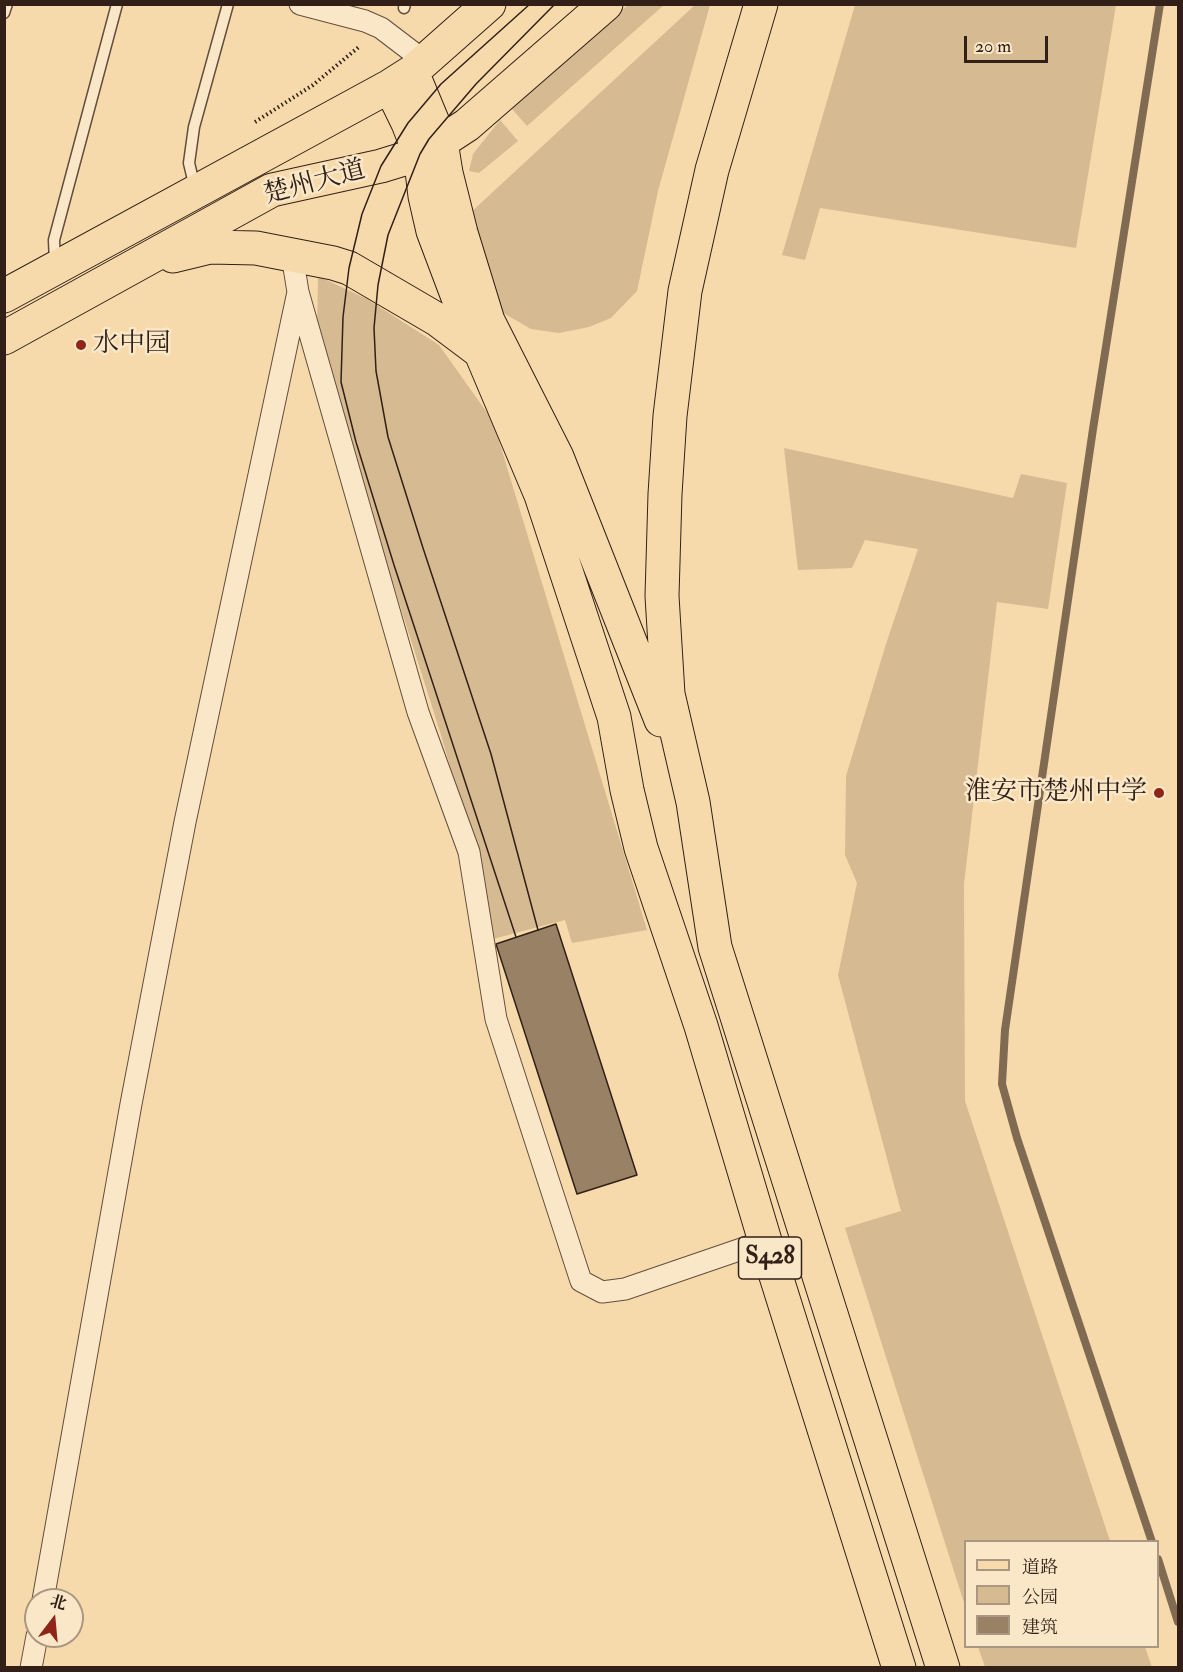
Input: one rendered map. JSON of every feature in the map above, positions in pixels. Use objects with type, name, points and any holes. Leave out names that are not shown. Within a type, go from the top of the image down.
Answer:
[{"type":"main road","name":"楚州大道","points":[[4,296],[196,193],[408,73],[489,4]]},
{"type":"main road","name":"楚州大道","points":[[4,338],[272,190],[381,166],[430,148],[467,125],[606,4]]},
{"type":"main road","points":[[693,802],[668,694],[662,596],[670,416],[685,291],[712,170],[761,4]]},
{"type":"main road","points":[[408,73],[430,148],[446,173],[461,233],[488,321],[557,457],[693,802]]},
{"type":"main road","points":[[430,148],[425,196],[433,231],[482,353]]},
{"type":"main road","points":[[135,266],[210,247],[256,248],[348,268],[438,320],[482,353]]},
{"type":"main road","name":"S428","points":[[482,353],[540,495],[614,717],[627,790],[641,848],[701,1026],[765,1241],[899,1668]]},
{"type":"main road","name":"S428","points":[[693,802],[715,947],[943,1668]]},
{"type":"main road","points":[[826,1437],[864,1419]]},
{"type":"street","points":[[300,4],[365,21],[381,28],[408,73]]},
{"type":"street","points":[[292,255],[298,292],[418,712],[469,852],[496,1019],[581,1281],[602,1292],[625,1289],[765,1241]]},
{"type":"street","points":[[45,1588],[131,1104],[184,822],[298,292]]},
{"type":"street","points":[[31,1668],[35,1648]]},
{"type":"lane","points":[[4,13],[7,4]]},
{"type":"lane","points":[[55,268],[54,240],[117,4]]},
{"type":"lane","points":[[196,193],[189,163],[194,127],[228,4]]},
{"type":"green space","points":[[628,5],[664,5],[527,126],[512,109],[545,75]]},
{"type":"green space","points":[[695,5],[710,5],[658,191],[637,291],[611,318],[589,327],[559,333],[531,329],[505,314],[492,301],[469,214]]},
{"type":"green space","points":[[855,5],[1116,5],[1076,248],[820,208],[805,260],[782,255]]},
{"type":"green space","points":[[500,120],[518,141],[479,173],[469,171],[473,154]]},
{"type":"green space","points":[[318,276],[367,299],[439,345],[493,421],[647,930],[572,943],[565,920],[493,939],[478,863],[441,735],[317,338]]},
{"type":"green space","points":[[784,448],[1013,498],[1021,474],[1067,483],[1048,609],[997,602],[964,884],[965,1101],[1110,1540],[964,1540],[964,1603],[845,1228],[901,1211],[838,975],[857,883],[845,855],[846,776],[918,549],[865,540],[852,568],[798,570]]},
{"type":"green space","points":[[978,1648],[1145,1648],[1152,1667],[985,1667]]},
{"type":"building","points":[[556,924],[637,1175],[577,1194],[496,944]]},
{"type":"waterway","points":[[1151,1540],[1017,1138],[1002,1084],[1005,1030],[1093,429],[1160,4]]},
{"type":"waterway","points":[[1159,1562],[1178,1622]]},
{"type":"tram line","points":[[516,937],[394,565],[356,442],[341,382],[343,317],[349,268],[362,214],[381,166],[408,123],[441,84],[530,4]]},
{"type":"tram line","points":[[538,930],[491,754],[388,437],[376,371],[374,328],[378,285],[388,235],[420,154],[429,139],[476,84],[555,4]]},
{"type":"place","name":"水中园","points":[[81,345]]},
{"type":"place","name":"淮安市楚州中学","points":[[1159,793]]}]
